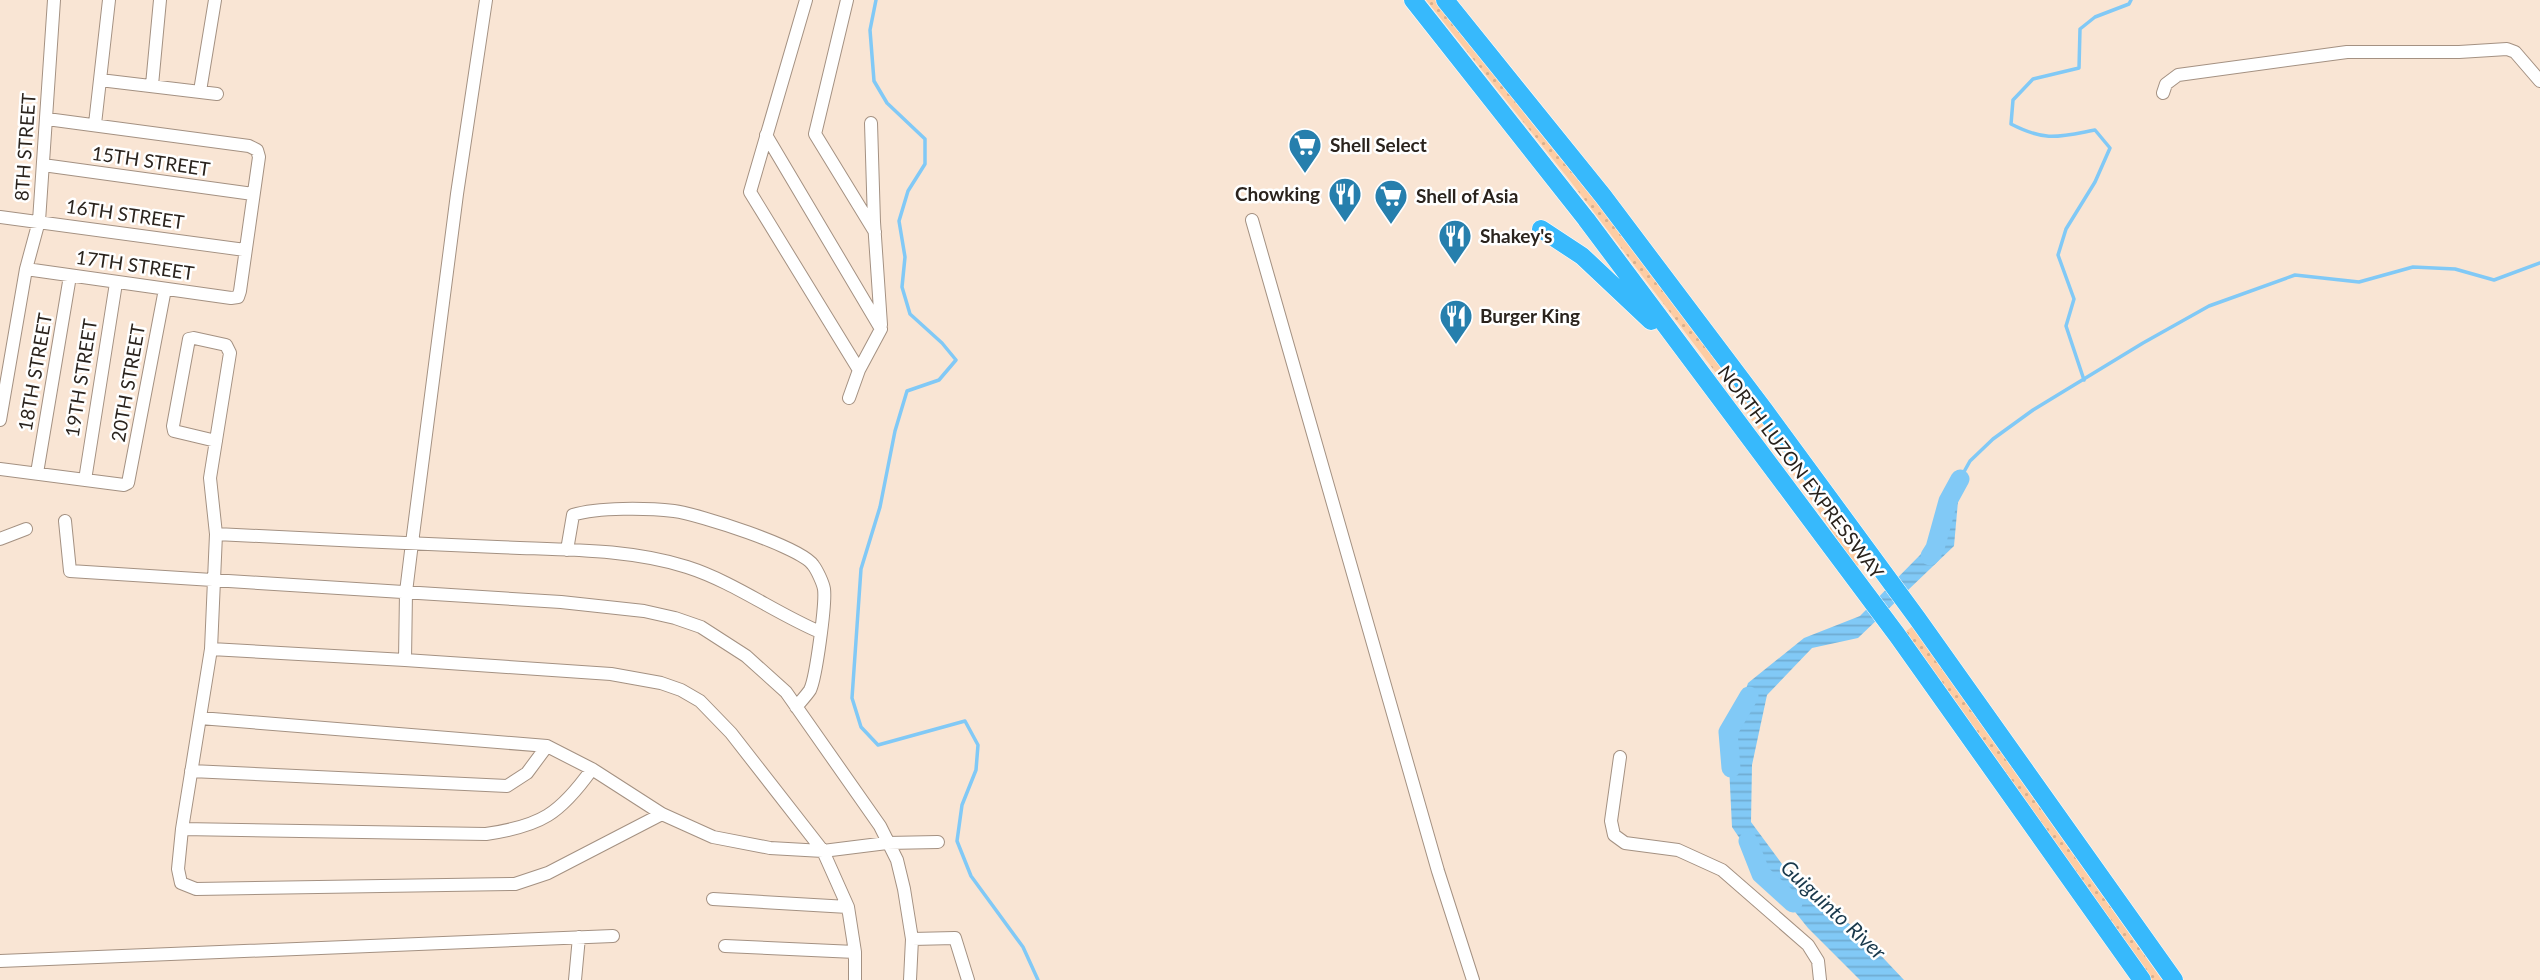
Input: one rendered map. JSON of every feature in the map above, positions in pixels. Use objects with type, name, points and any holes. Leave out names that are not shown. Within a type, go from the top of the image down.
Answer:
[{"type":"highway","name":"NORTH LUZON EXPRESSWAY","points":[[1413,0],[1586,219],[1897,635],[2142,980]]},
{"type":"highway","name":"NORTH LUZON EXPRESSWAY","points":[[1445,0],[1603,196],[1875,559],[2174,980]]},
{"type":"highway","points":[[1541,229],[1582,256],[1646,315],[1764,457]]},
{"type":"street","name":"8TH STREET","points":[[0,420],[26,269],[39,221],[54,0]]},
{"type":"street","points":[[94,124],[108,0]]},
{"type":"street","points":[[152,85],[160,0]]},
{"type":"street","points":[[200,91],[215,0]]},
{"type":"street","points":[[405,660],[406,592],[457,194],[486,0]]},
{"type":"street","points":[[806,0],[750,192],[859,370]]},
{"type":"street","points":[[847,0],[815,134],[875,232]]},
{"type":"street","points":[[2163,93],[2166,84],[2178,75],[2347,52],[2507,49],[2515,52],[2540,82]]},
{"type":"street","points":[[100,80],[218,94]]},
{"type":"street","points":[[47,119],[249,146],[257,150],[259,157],[245,250]]},
{"type":"street","points":[[849,398],[859,370],[881,329],[871,123]]},
{"type":"street","points":[[766,135],[881,329]]},
{"type":"street","name":"15TH STREET","points":[[43,165],[253,194]]},
{"type":"street","name":"16TH STREET","points":[[0,217],[245,250]]},
{"type":"street","points":[[1252,220],[1438,871],[1473,980]]},
{"type":"street","name":"17TH STREET","points":[[26,269],[231,298],[238,297],[245,250]]},
{"type":"street","name":"18TH STREET","points":[[37,474],[70,276]]},
{"type":"street","name":"19TH STREET","points":[[85,480],[116,283]]},
{"type":"street","name":"20TH STREET","points":[[85,480],[124,485],[128,483],[165,289]]},
{"type":"street","points":[[216,441],[174,431],[189,339],[229,348],[216,441],[210,478],[216,534],[211,649],[182,829],[179,877],[181,883],[196,889],[515,884],[548,873],[662,814]]},
{"type":"street","points":[[0,469],[85,480]]},
{"type":"street","points":[[567,550],[570,519],[577,513],[655,509],[678,512],[783,545],[813,563],[824,589],[816,674],[810,689],[796,706]]},
{"type":"street","points":[[65,521],[70,571],[561,602],[644,611],[701,627],[747,656],[786,692],[880,826],[897,860],[904,889],[912,939],[910,980]]},
{"type":"street","points":[[0,539],[26,530]]},
{"type":"street","points":[[216,534],[567,550],[637,556],[714,577],[788,618],[820,632]]},
{"type":"street","points":[[211,649],[611,674],[661,683],[681,691],[700,701],[731,733],[824,851],[848,907],[855,952],[855,980]]},
{"type":"street","points":[[200,718],[547,746],[592,769],[662,814],[713,837],[770,848],[824,851],[887,842],[938,842]]},
{"type":"street","points":[[191,771],[507,786],[527,774],[547,746]]},
{"type":"street","points":[[1620,757],[1611,821],[1614,835],[1625,843],[1678,850],[1722,870],[1808,945],[1818,961],[1820,980]]},
{"type":"street","points":[[182,829],[486,834],[507,831],[550,816],[575,793],[592,769]]},
{"type":"street","points":[[713,898],[848,907]]},
{"type":"street","points":[[0,961],[613,936]]},
{"type":"street","points":[[575,980],[579,937]]},
{"type":"street","points":[[912,939],[955,938],[968,980]]},
{"type":"street","points":[[725,946],[855,952]]},
{"type":"shaded area","points":[[1426,0],[1440,0],[1654,274],[1864,560],[1856,567],[1801,485],[1571,182]]},
{"type":"shaded area","points":[[1913,626],[2162,980],[2152,980],[1905,632]]},
{"type":"water","points":[[1960,479],[1954,546],[1858,638],[1812,648],[1767,695],[1752,765],[1751,822],[1782,864],[1822,906],[1854,927],[1904,980],[1860,980],[1808,928],[1759,867],[1732,827],[1728,745],[1748,683],[1804,638],[1860,616],[1921,554],[1947,523]]},
{"type":"waterway","points":[[876,0],[870,30],[874,81],[887,103],[925,139],[925,164],[908,191],[899,221],[905,257],[902,287],[910,314],[942,343],[956,360],[939,380],[907,391],[895,431],[880,507],[861,569],[852,698],[861,727],[878,745],[965,721],[978,745],[976,770],[962,805],[957,841],[971,876],[1023,947],[1038,980]]},
{"type":"waterway","points":[[2084,380],[2066,326],[2074,299],[2058,255],[2066,229],[2095,182],[2110,148],[2095,130],[2052,136],[2023,130],[2011,124],[2013,100],[2033,79],[2079,68],[2080,29],[2095,17],[2129,4],[2131,0]]},
{"type":"waterway","points":[[1960,479],[1970,461],[1993,439],[2033,410],[2209,306],[2295,275],[2359,282],[2413,267],[2455,269],[2494,280],[2540,263]]},
{"type":"waterway","name":"Guiguinto River","points":[[1930,556],[1935,548],[1948,501],[1960,479]]},
{"type":"waterway","name":"Guiguinto River","points":[[1731,768],[1728,732],[1749,696]]},
{"type":"waterway","name":"Guiguinto River","points":[[1748,841],[1761,874],[1793,903]]},
{"type":"place","name":"Shell Select","points":[[1305,175]]},
{"type":"place","name":"Chowking","points":[[1345,224]]},
{"type":"place","name":"Shell of Asia","points":[[1391,226]]},
{"type":"place","name":"Shakey's","points":[[1455,266]]},
{"type":"place","name":"Burger King","points":[[1456,346]]}]
